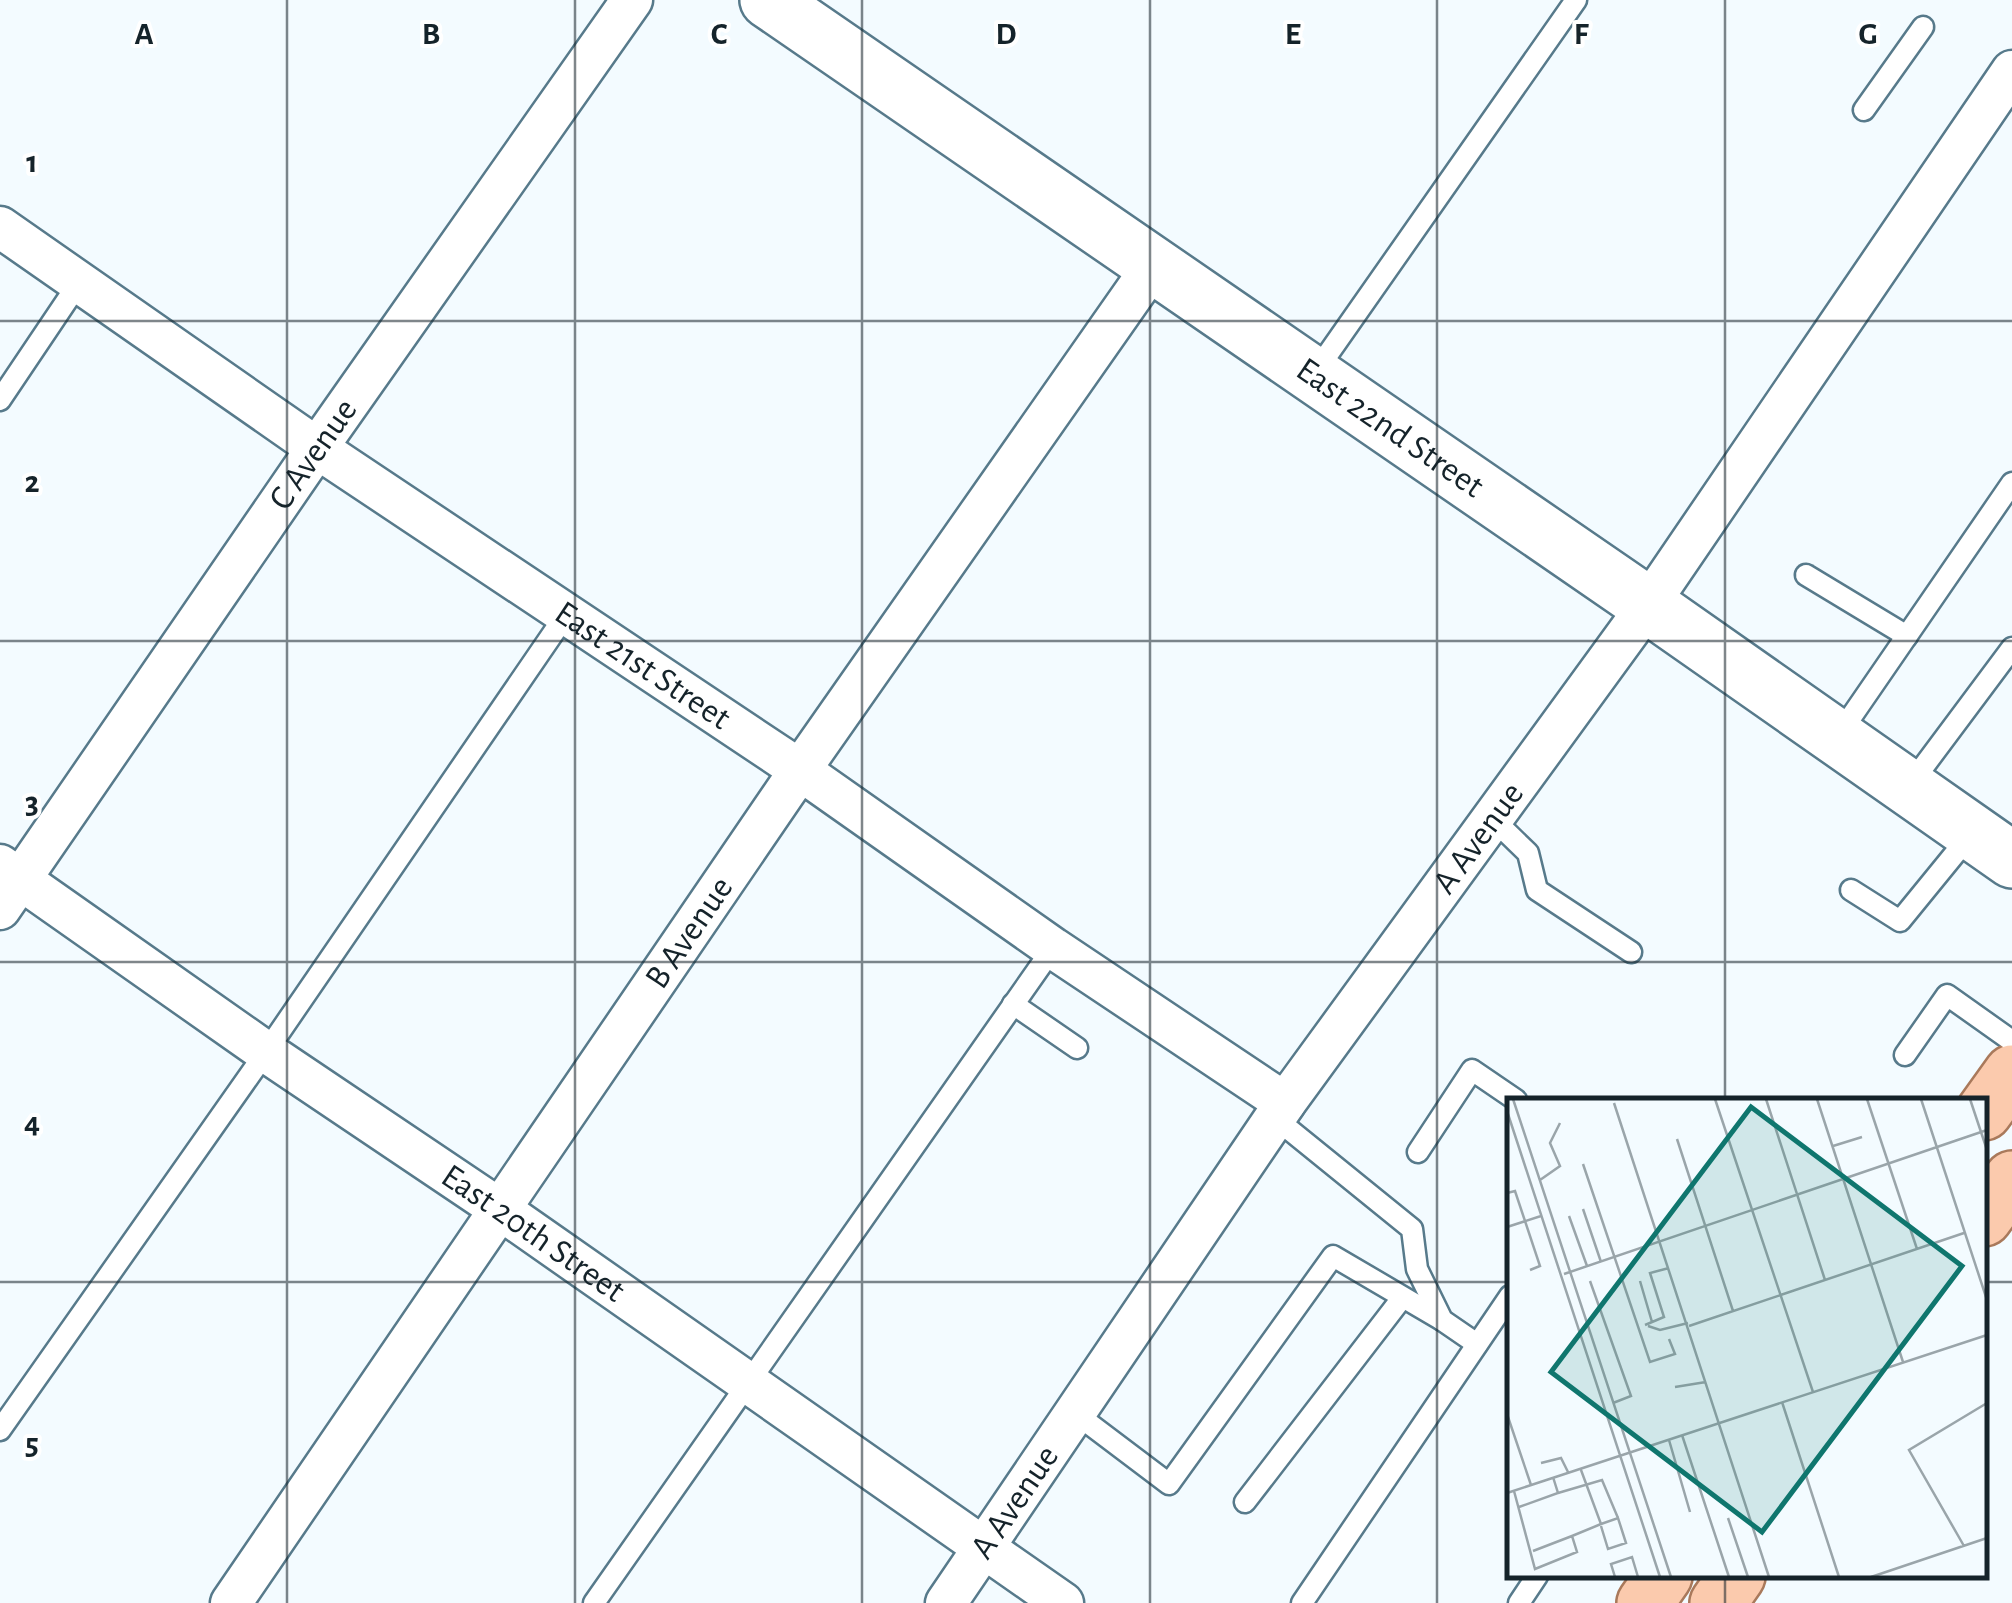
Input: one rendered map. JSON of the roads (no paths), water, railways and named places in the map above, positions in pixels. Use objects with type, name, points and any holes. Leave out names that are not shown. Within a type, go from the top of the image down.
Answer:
[{"type":"main road","points":[[1987,1108],[2012,1073]]},
{"type":"main road","points":[[1987,1214],[2012,1179]]},
{"type":"main road","points":[[1644,1603],[1663,1578]]},
{"type":"main road","points":[[1718,1603],[1737,1578]]},
{"type":"street","name":"C Avenue","points":[[7,884],[632,0]]},
{"type":"street","name":"East 22nd Street","points":[[768,0],[1992,846]]},
{"type":"street","name":"A Avenue","points":[[946,1603],[1280,1110],[1648,605],[2012,71]]},
{"type":"street","name":"East 21st Street","points":[[0,227],[317,448],[800,770],[1280,1110]]},
{"type":"street","name":"B Avenue","points":[[231,1603],[800,770],[1152,266]]},
{"type":"street","name":"East 20th Street","points":[[7,884],[501,1210],[1063,1603]]},
{"type":"lane","points":[[1313,376],[1576,0]]},
{"type":"lane","points":[[1864,110],[1923,28]]},
{"type":"lane","points":[[0,400],[80,281]]},
{"type":"lane","points":[[1837,738],[2012,483]]},
{"type":"lane","points":[[1806,575],[1907,636]]},
{"type":"lane","points":[[0,1430],[266,1052],[566,613]]},
{"type":"lane","points":[[1908,788],[2012,648]]},
{"type":"lane","points":[[1492,819],[1528,853],[1538,890],[1632,952]]},
{"type":"lane","points":[[1852,890],[1900,921],[1992,846]]},
{"type":"lane","points":[[594,1603],[1052,948]]},
{"type":"lane","points":[[1905,1055],[1947,995],[2012,1041]]},
{"type":"lane","points":[[1013,1004],[1077,1048]]},
{"type":"lane","points":[[1418,1152],[1472,1070],[1513,1098]]},
{"type":"lane","points":[[1280,1110],[1412,1229],[1417,1269],[1442,1320]]},
{"type":"lane","points":[[1076,1413],[1170,1484],[1333,1256],[1477,1344]]},
{"type":"lane","points":[[1245,1502],[1402,1298]]},
{"type":"lane","points":[[1302,1603],[1507,1300]]},
{"type":"lane","points":[[1518,1603],[1536,1578]]}]
